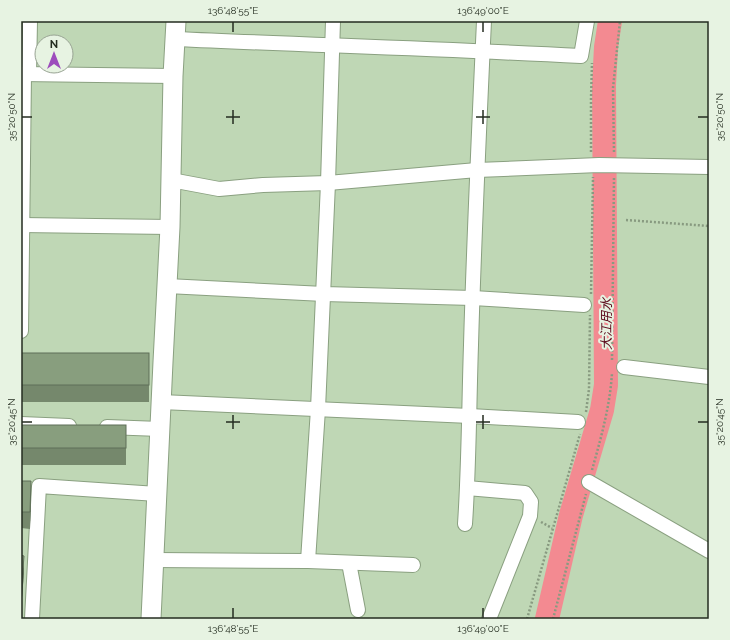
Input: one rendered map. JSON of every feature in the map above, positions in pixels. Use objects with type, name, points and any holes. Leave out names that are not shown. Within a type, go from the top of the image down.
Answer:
[{"type":"street","points":[[21,331],[25,74],[30,21]]},
{"type":"street","points":[[308,561],[324,294],[332,21]]},
{"type":"street","points":[[465,524],[470,416],[477,170],[484,21]]},
{"type":"street","points":[[151,619],[161,402],[155,362],[167,286],[170,227],[173,76],[176,30],[332,46],[581,56],[587,21]]},
{"type":"street","points":[[25,74],[173,76]]},
{"type":"street","points":[[171,180],[219,189],[263,185],[328,183],[477,170],[604,164],[709,167]]},
{"type":"street","points":[[22,225],[170,227]]},
{"type":"street","points":[[167,286],[324,294],[473,298],[588,305]]},
{"type":"street","points":[[616,368],[709,377]]},
{"type":"street","points":[[161,402],[470,416],[581,423]]},
{"type":"street","points":[[21,424],[160,430]]},
{"type":"street","points":[[589,482],[709,551]]},
{"type":"street","points":[[32,619],[33,485],[157,494]]},
{"type":"street","points":[[467,488],[525,493],[531,502],[530,516],[489,619]]},
{"type":"street","points":[[154,560],[308,561],[413,565]]},
{"type":"street","points":[[349,563],[358,610]]},
{"type":"path","points":[[527,619],[589,389],[588,305],[620,21]]},
{"type":"path","points":[[553,619],[605,423],[616,368],[604,164],[591,151],[593,56]]},
{"type":"path","points":[[626,220],[709,226]]},
{"type":"building","points":[[21,353],[149,353],[149,385],[21,385]]},
{"type":"building","points":[[21,425],[126,425],[126,448],[21,448]]},
{"type":"building","points":[[21,481],[31,481],[30,512],[21,512]]},
{"type":"building","points":[[21,555],[24,556],[22,581],[21,581]]},
{"type":"waterway","name":"大江用水","points":[[547,619],[571,515],[602,410],[606,385],[604,85],[606,47],[610,21]]}]
